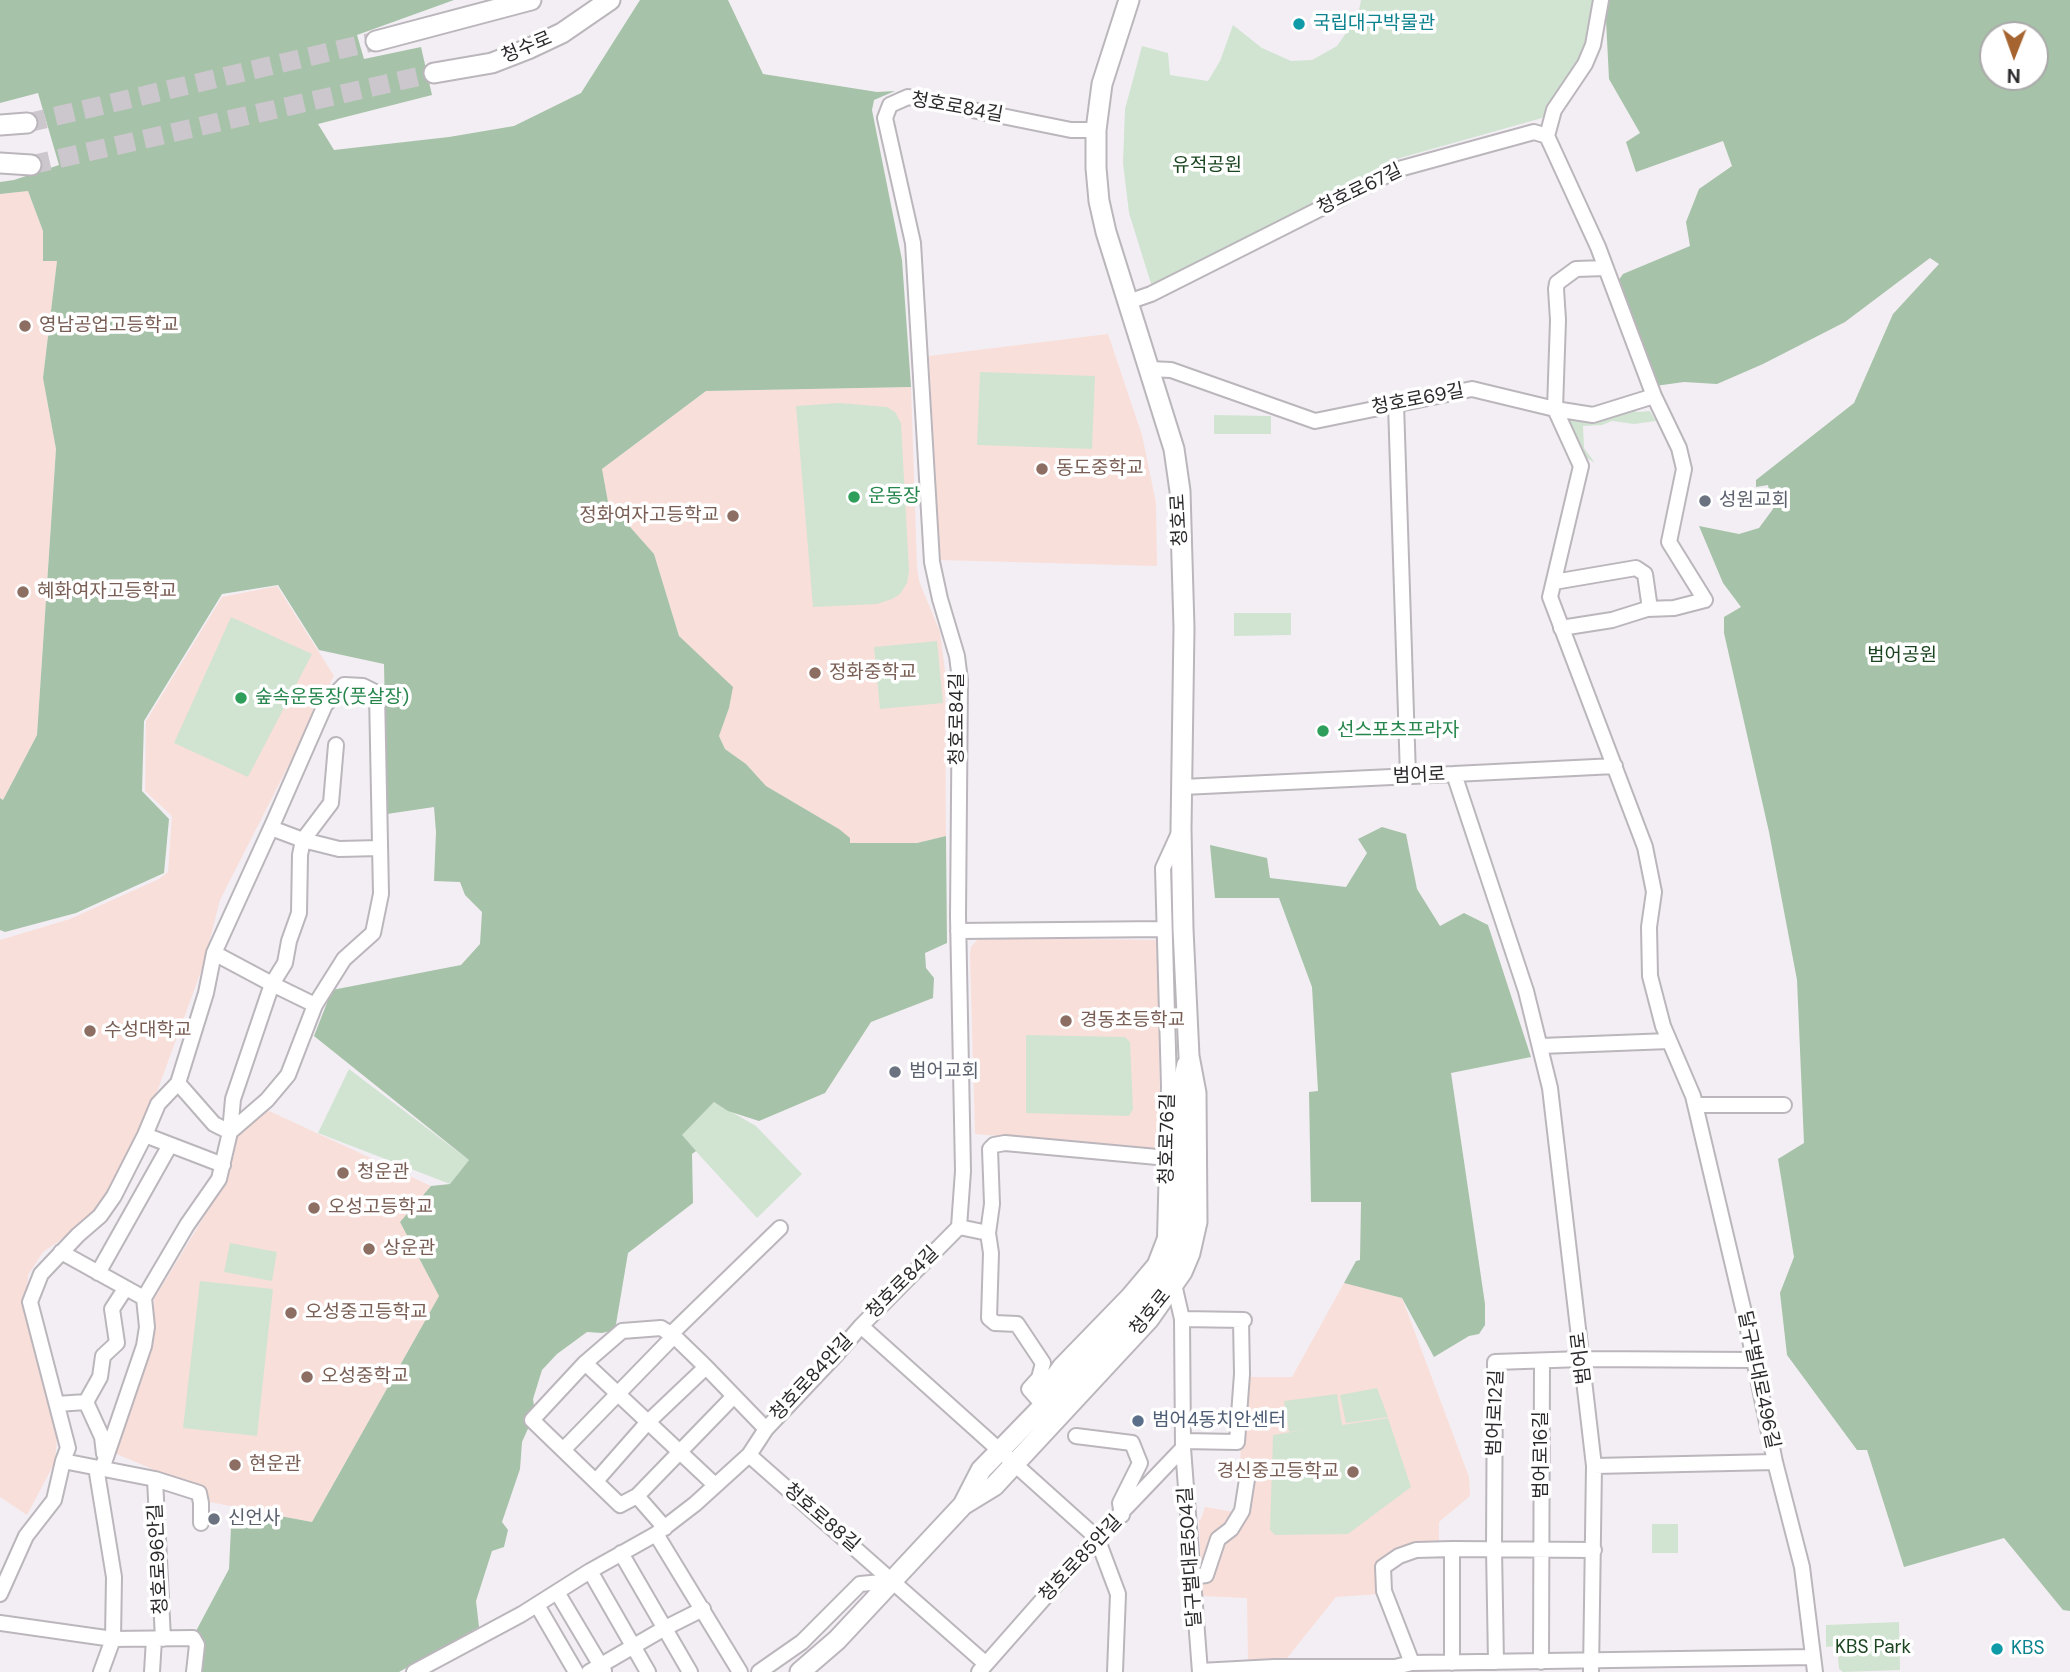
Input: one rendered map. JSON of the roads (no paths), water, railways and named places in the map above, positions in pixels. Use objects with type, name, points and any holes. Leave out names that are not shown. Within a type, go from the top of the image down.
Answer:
[{"type":"main road","points":[[376,41],[531,0]]},
{"type":"main road","name":"청수로","points":[[434,73],[492,63],[528,49],[562,33],[610,0]]},
{"type":"main road","name":"청호로","points":[[1008,1456],[1149,1319],[1185,1266],[1197,1222],[1196,1094],[1189,1056],[1181,829],[1184,628],[1180,491],[1174,449],[1105,232],[1099,201],[1096,130],[1102,84],[1129,0]]},
{"type":"main road","points":[[0,125],[27,123]]},
{"type":"main road","points":[[0,163],[31,165]]},
{"type":"main road","name":"청호로","points":[[800,1672],[837,1640],[962,1505],[994,1486],[1008,1456],[1041,1402],[1154,1291],[1174,1250],[1180,1224],[1180,1093],[1189,1056]]},
{"type":"street","points":[[1561,628],[1705,600],[1669,542],[1684,469],[1679,448],[1654,396],[1605,268],[1547,136],[1554,110],[1585,64],[1593,45],[1601,0]]},
{"type":"street","name":"청호로84길","points":[[1096,130],[1071,130],[908,97],[898,99],[886,111],[886,129],[913,243],[932,562],[957,656],[960,680],[958,931],[962,1191],[960,1227],[861,1325],[1097,1538]]},
{"type":"street","name":"청호로67길","points":[[1128,302],[1151,294],[1399,169],[1534,132],[1547,136]]},
{"type":"street","points":[[1454,774],[1615,766],[1550,597],[1581,466],[1555,409],[1557,283],[1576,270],[1605,268]]},
{"type":"street","name":"청호로69길","points":[[1149,369],[1171,370],[1315,421],[1472,390],[1593,415],[1654,396]]},
{"type":"street","points":[[1396,404],[1408,776]]},
{"type":"street","points":[[1553,582],[1636,568],[1645,574],[1650,609]]},
{"type":"street","points":[[0,1594],[26,1536],[54,1500],[68,1448],[30,1302],[41,1274],[100,1216],[114,1196],[158,1104],[178,1083],[206,993],[214,953],[325,705],[344,685],[363,686],[377,693],[381,894],[373,933],[344,959],[315,1005],[288,1074],[267,1100],[230,1132]]},
{"type":"street","points":[[101,1672],[113,1639],[114,1577],[97,1473],[103,1463],[144,1346],[147,1327],[144,1298],[187,1224],[219,1179],[230,1132],[233,1099],[272,984],[285,963],[299,913],[300,855],[303,840],[331,803],[336,745]]},
{"type":"street","name":"달구벌대로496길","points":[[1591,1667],[1814,1665],[1801,1567],[1695,1105],[1669,1041],[1650,976],[1649,927],[1654,892],[1646,847],[1615,766]]},
{"type":"street","name":"범어로","points":[[1183,787],[1454,774],[1526,991],[1550,1088],[1594,1466],[1591,1667]]},
{"type":"street","points":[[271,828],[339,849],[380,848]]},
{"type":"street","name":"청호로76길","points":[[1041,1402],[1060,1366],[1155,1264],[1165,1238],[1169,1086],[1163,868],[1181,829]]},
{"type":"street","points":[[958,931],[1164,929]]},
{"type":"street","points":[[214,953],[315,1005]]},
{"type":"street","points":[[1541,1046],[1669,1041]]},
{"type":"street","points":[[178,1083],[214,1124],[230,1132]]},
{"type":"street","points":[[1695,1105],[1784,1105]]},
{"type":"street","points":[[145,1135],[223,1165]]},
{"type":"street","points":[[1041,1402],[1029,1389],[1039,1378],[1043,1363],[1017,1324],[995,1323],[989,1318],[991,1253],[988,1233],[992,1204],[990,1149],[994,1145],[1005,1143],[1168,1158]]},
{"type":"street","points":[[98,1273],[170,1145]]},
{"type":"street","points":[[960,1227],[988,1233]]},
{"type":"street","points":[[564,1449],[672,1335],[780,1228]]},
{"type":"street","points":[[61,1252],[144,1298]]},
{"type":"street","name":"달구벌대로504길","points":[[1174,1284],[1182,1319],[1183,1445],[1200,1672]]},
{"type":"street","points":[[86,1402],[100,1377],[103,1356],[117,1343],[112,1309],[125,1289]]},
{"type":"street","points":[[1182,1319],[1242,1320],[1242,1374],[1237,1442],[1183,1445]]},
{"type":"street","name":"청호로84안길","points":[[672,1335],[766,1429],[861,1325]]},
{"type":"street","points":[[672,1335],[661,1328],[622,1331],[585,1363],[532,1420],[620,1505],[637,1496],[734,1396]]},
{"type":"street","name":"범어로12길","points":[[1494,1549],[1495,1362],[1583,1359],[1754,1360]]},
{"type":"street","name":"범어로16길","points":[[1541,1662],[1542,1361]]},
{"type":"street","points":[[585,1363],[715,1485]]},
{"type":"street","points":[[596,1480],[647,1423],[706,1367]]},
{"type":"street","points":[[57,1404],[86,1402]]},
{"type":"street","points":[[86,1402],[103,1437],[103,1463]]},
{"type":"street","points":[[415,1672],[537,1605],[661,1531],[749,1455],[766,1429]]},
{"type":"street","points":[[1076,1436],[1132,1443],[1140,1463],[1120,1503],[1122,1515]]},
{"type":"street","name":"청호로85안길","points":[[983,1668],[1183,1445]]},
{"type":"street","name":"청호로88길","points":[[749,1455],[893,1581]]},
{"type":"street","name":"청호로96안길","points":[[63,1461],[103,1463],[199,1493],[201,1523]]},
{"type":"street","points":[[1594,1466],[1775,1462]]},
{"type":"street","points":[[1192,1577],[1206,1575],[1218,1539],[1231,1529],[1242,1511],[1248,1472]]},
{"type":"street","name":"청호로96안길","points":[[152,1672],[159,1639],[155,1479]]},
{"type":"street","points":[[637,1496],[661,1531],[740,1672]]},
{"type":"street","points":[[1097,1538],[1118,1594],[1115,1672]]},
{"type":"street","points":[[1451,1663],[1452,1549]]},
{"type":"street","points":[[1494,1549],[1496,1662]]},
{"type":"street","points":[[1412,1663],[1384,1591],[1383,1567],[1399,1556],[1416,1550],[1594,1550]]},
{"type":"street","points":[[621,1553],[690,1672]]},
{"type":"street","points":[[590,1571],[648,1672]]},
{"type":"street","points":[[759,1672],[802,1642],[860,1584],[893,1581],[983,1668]]},
{"type":"street","points":[[557,1592],[598,1670],[634,1646],[703,1609]]},
{"type":"street","points":[[537,1605],[576,1672]]},
{"type":"street","points":[[0,1623],[113,1639],[193,1638],[197,1645],[194,1672]]},
{"type":"street","points":[[1200,1672],[1274,1667],[1395,1667],[1412,1663],[1541,1662],[1591,1667]]},
{"type":"tunnel","points":[[27,123],[376,41]]},
{"type":"tunnel","points":[[31,165],[434,73]]},
{"type":"place","name":"국립대구박물관","points":[[1299,24]]},
{"type":"place","name":"영남공업고등학교","points":[[25,326]]},
{"type":"place","name":"동도중학교","points":[[1042,469]]},
{"type":"place","name":"운동장","points":[[854,497]]},
{"type":"place","name":"성원교회","points":[[1705,501]]},
{"type":"place","name":"정화여자고등학교","points":[[733,516]]},
{"type":"place","name":"혜화여자고등학교","points":[[23,592]]},
{"type":"place","name":"정화중학교","points":[[815,673]]},
{"type":"place","name":"숲속운동장(풋살장)","points":[[241,698]]},
{"type":"place","name":"선스포츠프라자","points":[[1323,731]]},
{"type":"place","name":"경동초등학교","points":[[1066,1021]]},
{"type":"place","name":"수성대학교","points":[[90,1031]]},
{"type":"place","name":"범어교회","points":[[895,1072]]},
{"type":"place","name":"청운관","points":[[343,1173]]},
{"type":"place","name":"오성고등학교","points":[[314,1208]]},
{"type":"place","name":"상운관","points":[[369,1249]]},
{"type":"place","name":"오성중고등학교","points":[[291,1313]]},
{"type":"place","name":"오성중학교","points":[[307,1377]]},
{"type":"place","name":"범어4동치안센터","points":[[1138,1421]]},
{"type":"place","name":"현운관","points":[[235,1465]]},
{"type":"place","name":"경신중고등학교","points":[[1353,1472]]},
{"type":"place","name":"신언사","points":[[214,1519]]},
{"type":"place","name":"KBS","points":[[1997,1649]]},
{"type":"park label","name":"유적공원","points":[[1207,166]]},
{"type":"park label","name":"범어공원","points":[[1902,656]]},
{"type":"park label","name":"KBS Park","points":[[1873,1648]]}]
